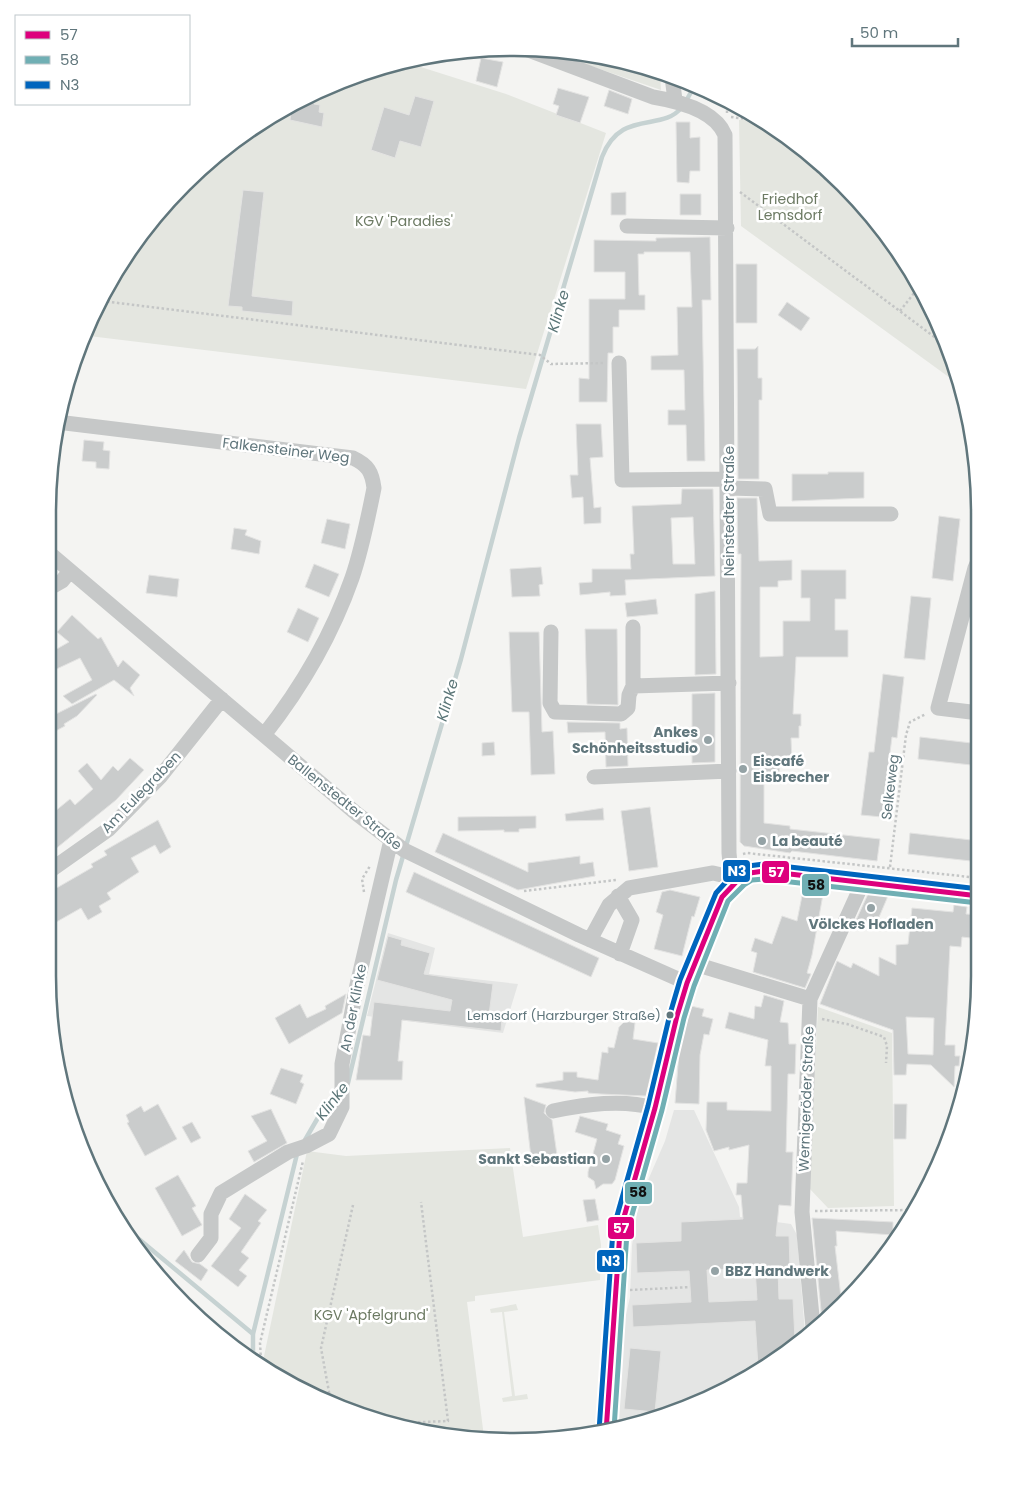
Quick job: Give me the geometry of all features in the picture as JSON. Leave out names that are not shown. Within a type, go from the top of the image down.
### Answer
[{"type":"street","points":[[548,58],[653,97],[679,102],[675,86]]},
{"type":"street","name":"Neinstedter Straße","points":[[679,102],[716,122],[723,130],[726,140],[729,483],[729,859],[738,879]]},
{"type":"street","points":[[627,226],[726,228]]},
{"type":"street","points":[[620,363],[622,480],[729,483],[765,489],[770,514],[890,514]]},
{"type":"street","name":"Falkensteiner Weg","points":[[65,423],[353,458],[364,463],[372,474],[374,488],[352,577],[317,655],[292,700],[264,735]]},
{"type":"street","name":"Ballenstedter Straße","points":[[56,559],[357,814],[400,846],[508,901],[620,954],[687,983]]},
{"type":"street","points":[[56,584],[62,581],[70,571]]},
{"type":"street","points":[[971,583],[938,708],[971,712]]},
{"type":"street","points":[[551,632],[550,703],[555,712],[621,714],[628,708],[629,695],[633,686],[633,627]]},
{"type":"street","points":[[633,686],[729,683]]},
{"type":"street","name":"Am Eulegraben","points":[[56,866],[109,829],[160,777],[222,699]]},
{"type":"street","points":[[594,777],[729,771]]},
{"type":"street","name":"An der Klinke","points":[[198,1255],[211,1238],[211,1214],[221,1193],[288,1152],[306,1146],[329,1134],[342,1107],[341,1075],[357,985],[400,846]]},
{"type":"street","points":[[607,1423],[619,1237],[687,983],[722,897],[738,879],[750,873],[768,871],[971,895]]},
{"type":"street","points":[[590,940],[603,914],[618,896],[636,886],[713,873],[738,879]]},
{"type":"street","name":"Wernigeröder Straße","points":[[813,1321],[802,1212],[810,999],[863,882]]},
{"type":"street","points":[[618,896],[632,920],[620,954]]},
{"type":"street","points":[[695,964],[810,999]]},
{"type":"street","points":[[553,1111],[589,1104],[642,1104],[655,1108]]},
{"type":"path","points":[[727,117],[744,119]]},
{"type":"path","points":[[726,182],[935,338]]},
{"type":"path","points":[[900,311],[914,293]]},
{"type":"path","points":[[108,303],[540,355],[551,364],[620,363]]},
{"type":"path","name":"Selkeweg","points":[[888,886],[906,735],[910,722],[938,708]]},
{"type":"path","points":[[729,859],[747,853],[971,877]]},
{"type":"path","points":[[508,901],[514,893],[625,878]]},
{"type":"path","points":[[809,1016],[847,1024],[884,1037],[887,1046],[886,1063]]},
{"type":"path","points":[[261,1357],[260,1343],[306,1146]]},
{"type":"path","points":[[417,1422],[448,1421],[422,1202]]},
{"type":"path","points":[[329,1394],[321,1348],[353,1205]]},
{"type":"path","points":[[802,1212],[905,1210]]},
{"type":"path","points":[[642,1290],[690,1287]]},
{"type":"shaded area","points":[[388,933],[435,948],[429,974],[518,984],[503,1033],[367,1016]]},
{"type":"shaded area","name":"BBZ Handwerk","points":[[674,1110],[694,1110],[739,1207],[740,1217],[791,1224],[797,1235],[805,1328],[768,1356],[716,1386],[660,1408],[617,1421],[624,1323],[630,1297],[632,1245],[639,1201],[665,1141]]},
{"type":"green space","points":[[574,60],[632,72],[660,81],[661,90]]},
{"type":"green space","name":"KGV 'Paradies'","points":[[419,66],[506,94],[606,133],[526,389],[92,336],[103,311],[133,259],[170,212],[212,170],[259,133],[311,103],[367,81]]},
{"type":"green space","name":"Friedhof Lemsdorf","points":[[739,120],[745,120],[768,133],[815,170],[837,190],[876,235],[894,259],[924,311],[949,377],[741,226]]},
{"type":"green space","points":[[818,1007],[892,1033],[894,1206],[828,1208],[809,1188]]},
{"type":"green space","name":"KGV 'Apfelgrund'","points":[[510,1148],[523,1237],[598,1225],[601,1245],[600,1280],[475,1296],[475,1301],[467,1302],[483,1432],[424,1424],[367,1408],[311,1386],[264,1359],[307,1151],[346,1156]]},
{"type":"green space","points":[[516,1304],[518,1310],[504,1312],[515,1396],[527,1394],[528,1399],[503,1402],[502,1398],[512,1396],[502,1312],[491,1313],[490,1309]]},
{"type":"building","points":[[481,58],[503,62],[497,87],[476,81]]},
{"type":"building","points":[[558,88],[589,97],[580,123],[556,115],[559,106],[553,104]]},
{"type":"building","points":[[609,90],[632,99],[628,114],[604,106]]},
{"type":"building","points":[[415,96],[434,101],[421,147],[400,141],[395,158],[371,150],[384,107],[409,115]]},
{"type":"building","points":[[314,102],[314,104],[320,105],[319,112],[324,113],[322,127],[290,120],[291,115]]},
{"type":"building","points":[[676,122],[690,122],[690,138],[700,137],[700,171],[690,171],[689,183],[677,182]]},
{"type":"building","points":[[243,190],[264,192],[252,296],[293,301],[292,316],[242,311],[242,307],[228,306]]},
{"type":"building","points":[[626,192],[626,215],[611,215],[611,193]]},
{"type":"building","points":[[680,194],[701,194],[701,215],[680,215]]},
{"type":"building","points":[[710,237],[711,300],[702,300],[705,461],[687,461],[686,425],[668,425],[668,410],[685,410],[684,370],[651,370],[651,356],[678,355],[677,307],[692,307],[690,252],[644,252],[644,254],[638,254],[639,295],[645,295],[645,310],[619,310],[619,327],[613,327],[613,353],[608,353],[607,402],[579,402],[579,378],[589,379],[589,299],[625,299],[625,272],[594,272],[594,240],[656,241],[656,238]]},
{"type":"building","points":[[736,264],[757,264],[757,323],[736,323]]},
{"type":"building","points":[[787,302],[810,318],[801,331],[778,315]]},
{"type":"building","points":[[758,346],[758,378],[762,378],[762,400],[759,400],[759,479],[738,479],[737,349],[755,349]]},
{"type":"building","points":[[576,424],[601,424],[603,457],[590,458],[594,508],[601,507],[601,523],[584,524],[583,497],[572,498],[570,475],[578,475]]},
{"type":"building","points":[[84,440],[104,442],[103,450],[110,451],[109,469],[96,468],[96,462],[82,461]]},
{"type":"building","points":[[828,472],[864,472],[864,498],[792,501],[792,474],[828,474]]},
{"type":"building","points":[[682,489],[713,489],[715,576],[625,580],[626,595],[610,596],[610,592],[580,595],[579,583],[592,582],[592,569],[631,569],[630,554],[634,554],[632,506],[681,504]],"holes":[[[693,517],[695,564],[673,564],[671,518]]]},
{"type":"building","points":[[737,498],[757,498],[759,561],[792,560],[792,580],[778,581],[778,587],[760,587],[760,657],[783,656],[783,621],[810,621],[810,598],[801,598],[801,570],[846,570],[846,599],[835,599],[835,630],[848,630],[848,657],[796,657],[793,714],[801,714],[799,738],[791,738],[792,763],[780,763],[779,775],[764,775],[764,823],[790,826],[790,829],[880,839],[877,861],[792,851],[790,853],[744,846],[740,842],[741,554],[738,554]]},
{"type":"building","points":[[939,516],[960,519],[953,581],[932,578]]},
{"type":"building","points":[[327,519],[350,524],[345,549],[321,543]]},
{"type":"building","points":[[234,528],[247,530],[245,535],[261,541],[259,554],[231,549]]},
{"type":"building","points":[[314,564],[339,574],[329,597],[305,587]]},
{"type":"building","points":[[541,567],[543,584],[539,585],[540,596],[512,597],[510,569]]},
{"type":"building","points":[[149,575],[179,579],[177,597],[146,593]]},
{"type":"building","points":[[715,591],[716,674],[695,675],[695,594]]},
{"type":"building","points":[[911,596],[931,598],[925,660],[904,658]]},
{"type":"building","points":[[656,599],[658,614],[627,617],[625,603]]},
{"type":"building","points":[[298,608],[319,618],[308,642],[287,632]]},
{"type":"building","points":[[72,615],[98,639],[101,637],[118,667],[123,660],[140,675],[130,688],[134,696],[114,680],[72,704],[63,696],[92,680],[80,658],[56,669],[56,649],[69,642],[57,632]]},
{"type":"building","points":[[585,629],[617,629],[618,705],[587,704]]},
{"type":"building","points":[[509,632],[539,632],[542,732],[553,731],[555,774],[531,775],[529,712],[512,712]]},
{"type":"building","points":[[883,674],[904,677],[897,738],[892,737],[882,817],[861,815],[869,752],[874,752]]},
{"type":"building","points":[[715,693],[715,762],[692,763],[692,694]]},
{"type":"building","points":[[97,695],[77,716],[56,731],[56,714]]},
{"type":"building","points":[[567,722],[620,723],[620,729],[627,728],[628,766],[606,767],[605,732],[568,733]]},
{"type":"building","points":[[920,737],[971,743],[971,765],[918,759]]},
{"type":"building","points":[[494,742],[495,755],[482,756],[482,743]]},
{"type":"building","points":[[130,758],[144,770],[116,800],[56,849],[56,810],[70,799],[75,805],[93,789],[78,771],[87,763],[101,780],[113,766],[118,771]]},
{"type":"building","points":[[650,807],[658,867],[629,871],[621,811]]},
{"type":"building","points":[[603,808],[604,820],[566,821],[565,814]]},
{"type":"building","points":[[536,816],[536,828],[519,829],[519,832],[504,832],[504,830],[458,831],[458,817]]},
{"type":"building","points":[[158,820],[171,847],[160,854],[155,845],[131,858],[139,872],[107,893],[111,899],[99,906],[102,912],[88,920],[81,908],[56,922],[56,888],[93,867],[91,864],[107,855],[104,851]]},
{"type":"building","points":[[443,833],[528,872],[528,863],[580,856],[580,864],[593,862],[595,876],[518,890],[435,852]]},
{"type":"building","points":[[910,833],[971,840],[971,861],[908,854]]},
{"type":"building","points":[[414,872],[599,958],[591,977],[406,892]]},
{"type":"building","points":[[804,886],[824,889],[807,973],[811,974],[805,988],[753,972],[757,953],[751,951],[755,938],[772,944],[782,916],[797,921]]},
{"type":"building","points":[[670,890],[700,897],[694,917],[692,916],[682,956],[654,949],[663,915],[656,912],[662,892]]},
{"type":"building","name":"Völckes Hofladen","points":[[868,894],[888,896],[874,929],[862,923],[852,929]]},
{"type":"building","points":[[954,905],[967,907],[966,914],[971,914],[971,938],[962,937],[961,947],[950,946],[945,1045],[955,1045],[955,1056],[960,1056],[959,1066],[955,1066],[954,1087],[931,1065],[907,1064],[906,1075],[894,1075],[893,1030],[820,1004],[837,961],[851,968],[853,963],[879,976],[879,957],[896,965],[896,945],[908,944],[912,908],[953,912]],"holes":[[[906,1017],[934,1018],[933,1055],[908,1054]]]},
{"type":"building","points":[[388,936],[402,940],[401,945],[430,953],[424,974],[493,984],[489,1015],[502,1017],[501,1031],[402,1020],[398,1061],[403,1061],[402,1080],[356,1080],[363,1035],[370,1036],[374,1002],[450,1011],[452,1000],[377,980]]},
{"type":"building","points":[[346,994],[342,1013],[289,1044],[275,1018],[300,1004],[307,1018],[326,1009],[325,1006]]},
{"type":"building","points":[[764,995],[784,1001],[780,1022],[788,1023],[789,1044],[796,1044],[795,1074],[788,1074],[786,1152],[793,1152],[791,1206],[779,1205],[776,1236],[789,1236],[790,1267],[778,1268],[779,1299],[793,1299],[795,1336],[758,1362],[755,1321],[633,1327],[632,1305],[691,1302],[689,1271],[637,1273],[636,1243],[681,1241],[681,1222],[743,1219],[741,1195],[736,1195],[737,1183],[747,1183],[749,1145],[729,1150],[729,1147],[714,1151],[706,1130],[707,1102],[727,1102],[727,1110],[771,1111],[771,1066],[765,1066],[768,1040],[725,1028],[729,1012],[754,1019],[755,1006],[761,1007]],"holes":[[[755,1268],[757,1300],[709,1302],[707,1270]]]},
{"type":"building","points":[[691,1006],[704,1009],[702,1016],[713,1019],[709,1035],[704,1034],[700,1055],[699,1104],[675,1103],[679,1052]]},
{"type":"building","points":[[625,1021],[635,1023],[633,1039],[658,1043],[646,1096],[588,1093],[588,1091],[575,1092],[536,1087],[536,1084],[563,1080],[563,1072],[577,1072],[577,1077],[598,1080],[602,1052],[608,1053],[608,1047],[614,1048],[619,1027]]},
{"type":"building","points":[[281,1068],[303,1075],[300,1082],[304,1084],[296,1104],[270,1094]]},
{"type":"building","points":[[524,1097],[546,1105],[544,1113],[552,1120],[558,1162],[532,1166]]},
{"type":"building","points":[[158,1104],[177,1139],[145,1156],[127,1123],[129,1122],[126,1115],[141,1106],[144,1112]]},
{"type":"building","points":[[894,1104],[907,1104],[906,1139],[894,1139]]},
{"type":"building","points":[[271,1109],[287,1143],[254,1162],[248,1151],[267,1141],[251,1116]]},
{"type":"building","name":"Sankt Sebastian","points":[[580,1116],[608,1124],[606,1130],[621,1135],[618,1144],[624,1146],[615,1180],[612,1184],[603,1184],[596,1189],[594,1181],[588,1177],[597,1139],[575,1132]]},
{"type":"building","points":[[192,1122],[201,1138],[191,1143],[182,1127]]},
{"type":"building","points":[[178,1175],[196,1206],[192,1208],[202,1225],[182,1236],[155,1188]]},
{"type":"building","points":[[245,1194],[267,1210],[258,1221],[261,1223],[241,1252],[249,1258],[239,1270],[247,1276],[238,1287],[211,1266],[241,1228],[229,1219]]},
{"type":"building","points":[[595,1199],[599,1220],[587,1222],[583,1200]]},
{"type":"building","points":[[812,1218],[893,1222],[893,1231],[890,1235],[836,1231],[837,1246],[835,1246],[841,1295],[821,1313]]},
{"type":"building","points":[[184,1250],[192,1262],[200,1264],[208,1270],[201,1281],[175,1261]]},
{"type":"building","points":[[630,1348],[661,1351],[655,1410],[649,1411],[624,1409]]},
{"type":"waterway","name":"Klinke","points":[[686,101],[691,92]]},
{"type":"waterway","name":"Klinke","points":[[348,1083],[396,880],[461,659],[519,438],[602,157],[610,142],[620,132],[642,123],[674,115],[682,107]]},
{"type":"waterway","name":"Klinke","points":[[305,1140],[323,1109],[337,1097]]},
{"type":"waterway","name":"Klinke","points":[[253,1352],[253,1334],[297,1154]]},
{"type":"waterway","points":[[141,1241],[253,1334]]},
{"type":"transit line","name":"N3","points":[[599,1425],[613,1230],[648,1106],[680,980],[716,893],[735,872],[748,866],[764,864],[971,888]]},
{"type":"transit line","name":"57","points":[[607,1423],[620,1231],[655,1108],[677,1016],[687,983],[722,897],[739,879],[750,873],[764,871],[971,895]]},
{"type":"transit line","name":"58","points":[[615,1421],[627,1232],[662,1110],[684,1018],[694,986],[728,901],[744,885],[752,880],[764,879],[971,902]]},
{"type":"place","name":"Ankes Schönheitsstudio","points":[[708,740]]},
{"type":"place","name":"Eiscafé Eisbrecher","points":[[743,769]]},
{"type":"place","name":"La beauté","points":[[762,841]]},
{"type":"place","name":"Völckes Hofladen","points":[[871,908]]},
{"type":"place","name":"Lemsdorf (Harzburger Straße)","points":[[670,1015]]},
{"type":"place","name":"Sankt Sebastian","points":[[606,1159]]},
{"type":"place","name":"BBZ Handwerk","points":[[715,1271]]}]
